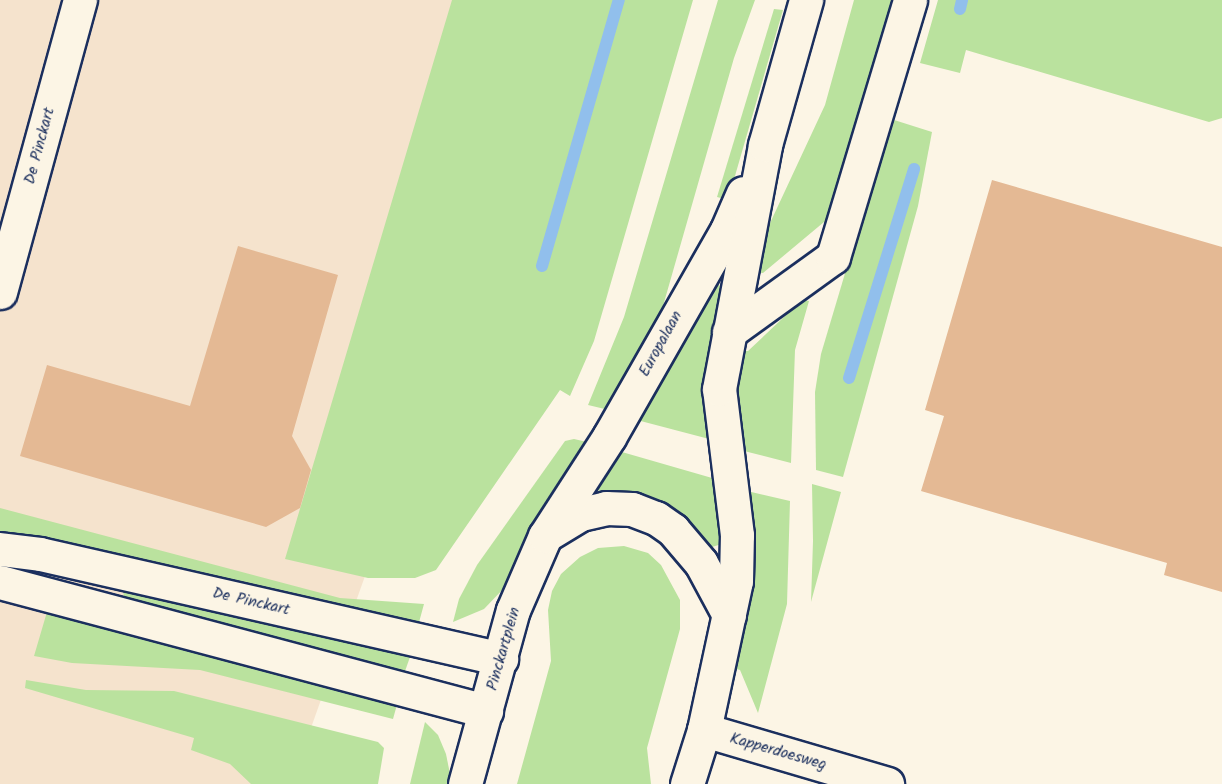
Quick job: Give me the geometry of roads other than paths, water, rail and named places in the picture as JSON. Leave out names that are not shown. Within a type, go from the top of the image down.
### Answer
[{"type":"street","name":"De Pinckart","points":[[0,291],[81,0]]},
{"type":"street","name":"Europalaan","points":[[729,615],[736,580],[737,535],[719,389],[765,145],[806,0]]},
{"type":"street","points":[[729,332],[833,257],[910,0]]},
{"type":"street","name":"Europalaan","points":[[545,536],[609,437],[727,230],[765,145]]},
{"type":"street","points":[[545,536],[581,514],[606,508],[632,509],[656,518],[673,530],[701,563],[729,615],[704,730],[687,784]]},
{"type":"street","name":"Pinckartplein","points":[[470,777],[513,610],[545,536]]},
{"type":"street","name":"De Pinckart","points":[[0,549],[40,554],[501,659]]},
{"type":"street","points":[[0,582],[486,711]]},
{"type":"street","name":"Kapperdoesweg","points":[[704,730],[887,784]]},
{"type":"waterway","points":[[542,266],[619,0]]},
{"type":"waterway","points":[[960,9],[962,0]]},
{"type":"waterway","points":[[849,378],[914,169]]}]
